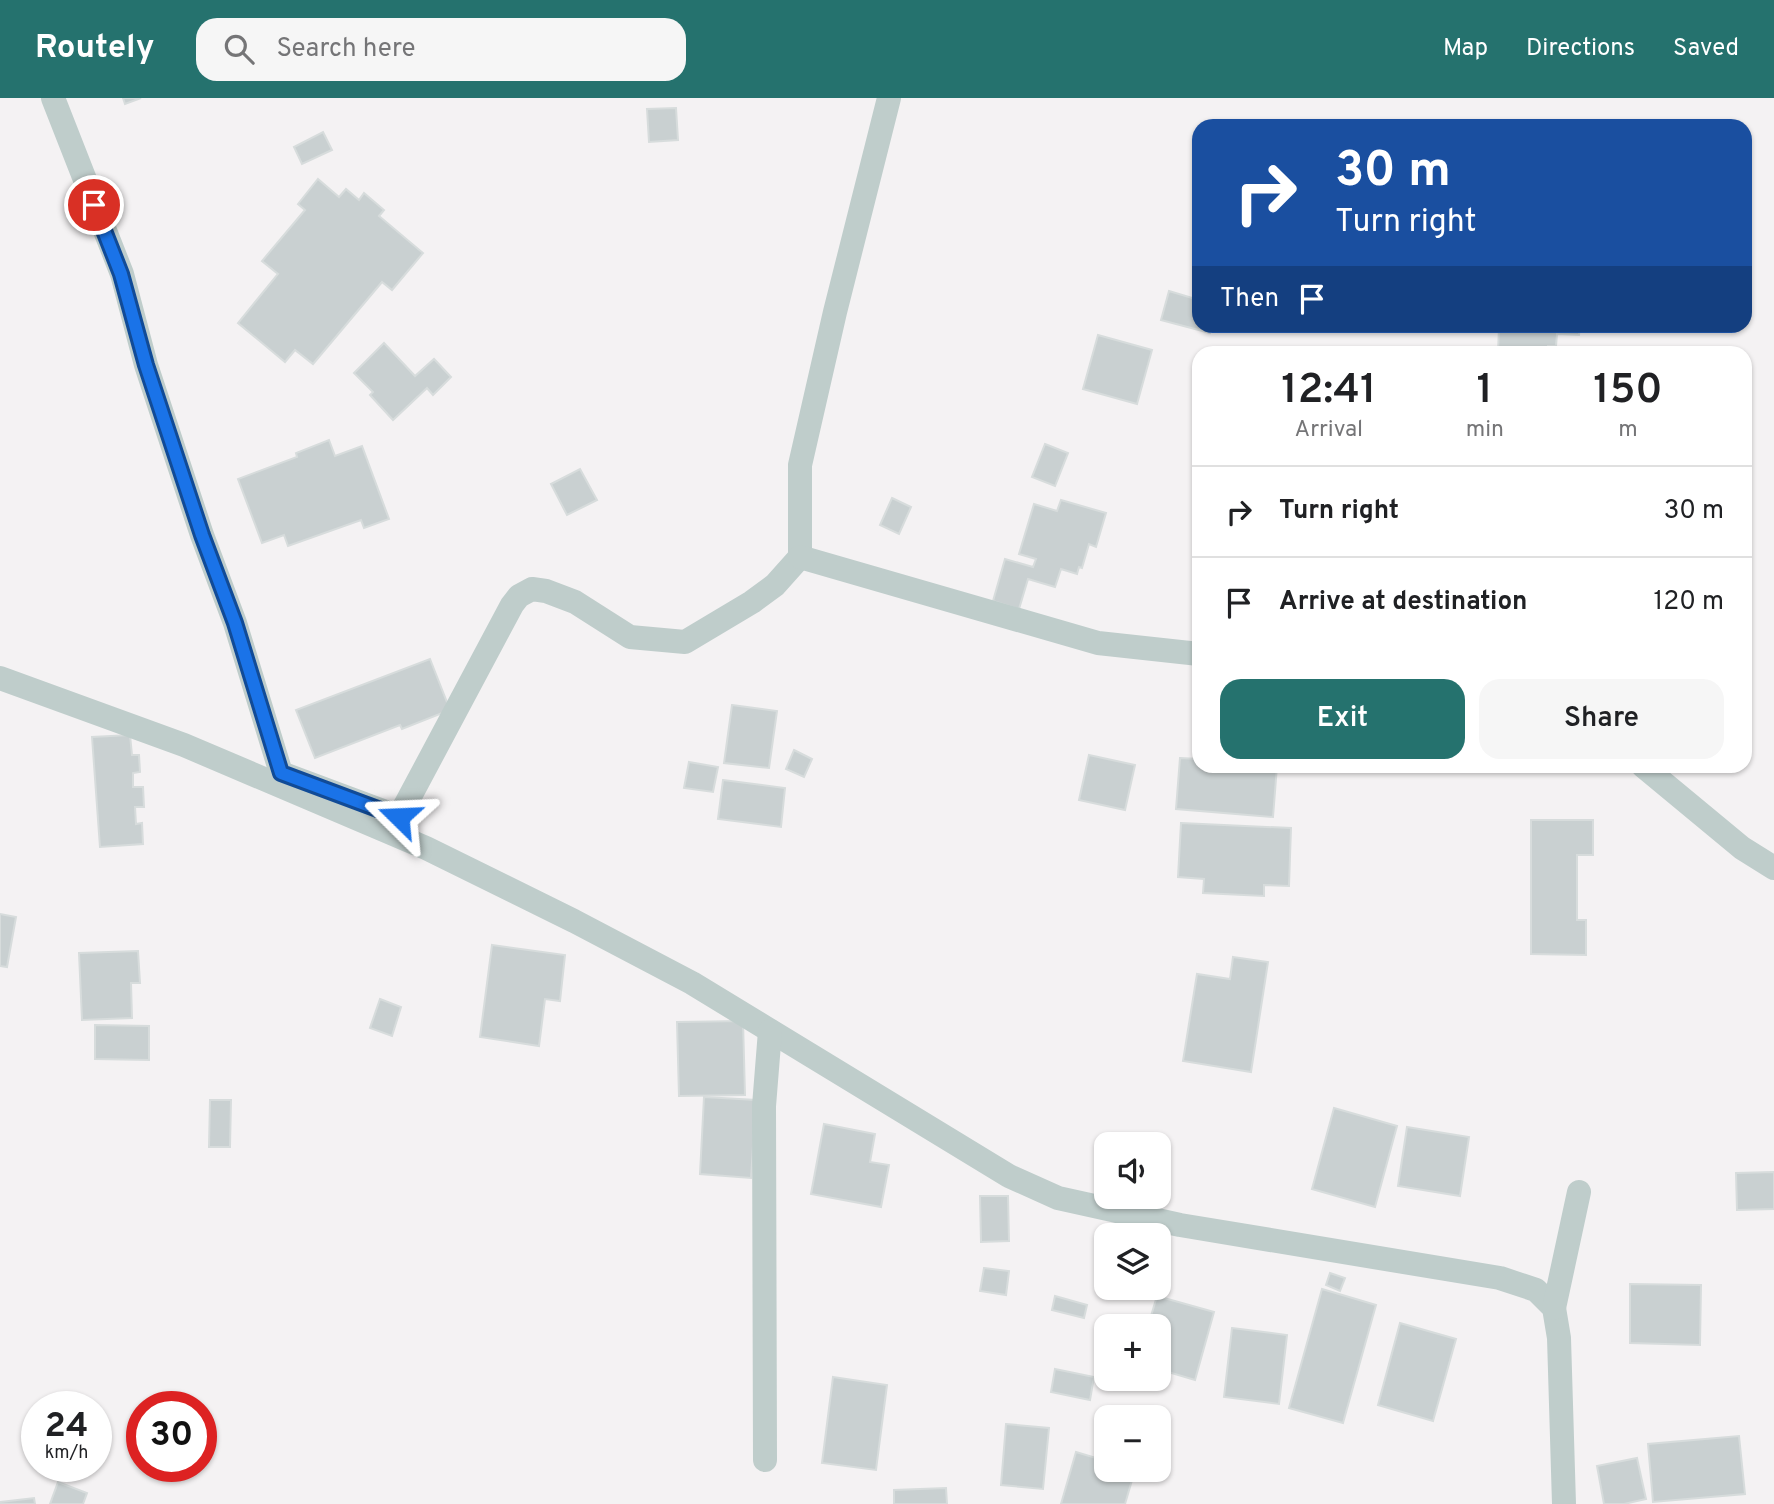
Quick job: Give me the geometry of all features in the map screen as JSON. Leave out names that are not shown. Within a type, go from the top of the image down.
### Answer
[{"type":"street","points":[[53,98],[121,274],[146,365],[202,535],[235,623],[281,773],[399,817],[519,596],[532,589],[546,591],[575,602],[631,637],[685,642],[752,602],[775,585],[800,557],[800,465],[889,98]]},
{"type":"street","points":[[800,557],[1098,643],[1192,653]]},
{"type":"street","points":[[0,678],[184,745],[426,848],[692,983],[1009,1176],[1058,1198],[1180,1226],[1500,1278],[1535,1290],[1554,1308]]},
{"type":"street","points":[[1651,773],[1742,848],[1774,868]]},
{"type":"street","points":[[765,1461],[764,1106],[771,1031]]},
{"type":"street","points":[[1564,1504],[1559,1338],[1554,1308],[1579,1192]]},
{"type":"building","points":[[123,98],[141,98],[125,104]]},
{"type":"building","points":[[676,108],[678,140],[649,142],[647,109]]},
{"type":"building","points":[[323,132],[332,150],[302,164],[294,147]]},
{"type":"building","points":[[318,179],[339,197],[346,189],[359,200],[364,193],[384,210],[379,216],[423,253],[392,290],[382,282],[313,364],[295,350],[285,362],[238,323],[278,274],[262,261],[305,210],[298,204]]},
{"type":"building","points":[[1169,291],[1192,298],[1192,328],[1161,320]]},
{"type":"building","points":[[1499,333],[1579,333],[1557,334],[1556,346],[1498,346]]},
{"type":"building","points":[[1098,335],[1152,350],[1137,404],[1083,389]]},
{"type":"building","points":[[384,343],[415,376],[434,359],[451,377],[433,395],[427,388],[393,420],[370,395],[373,392],[354,373]]},
{"type":"building","points":[[329,440],[335,456],[362,446],[389,519],[364,528],[361,520],[288,546],[284,535],[262,543],[238,479],[297,457],[296,453]]},
{"type":"building","points":[[1045,444],[1068,453],[1055,486],[1032,477]]},
{"type":"building","points":[[580,469],[597,500],[567,515],[551,484]]},
{"type":"building","points":[[892,498],[911,507],[899,534],[880,525]]},
{"type":"building","points":[[1061,500],[1106,513],[1096,547],[1089,544],[1082,568],[1079,567],[1077,574],[1061,569],[1055,587],[1028,579],[1019,609],[993,601],[1005,559],[1033,567],[1036,559],[1019,554],[1034,504],[1057,511]]},
{"type":"building","points":[[430,659],[450,710],[402,729],[400,725],[315,758],[296,710]]},
{"type":"building","points":[[732,705],[777,711],[769,768],[724,763]]},
{"type":"building","points":[[130,735],[132,755],[139,755],[140,772],[133,773],[133,787],[143,787],[144,807],[135,807],[136,824],[142,823],[143,844],[100,847],[92,737]]},
{"type":"building","points":[[794,750],[812,759],[804,777],[786,769]]},
{"type":"building","points":[[1089,755],[1135,765],[1125,810],[1079,800]]},
{"type":"building","points":[[1180,758],[1192,759],[1192,773],[1276,773],[1273,817],[1176,809]]},
{"type":"building","points":[[689,762],[718,767],[713,792],[684,788]]},
{"type":"building","points":[[723,780],[785,788],[781,827],[718,819]]},
{"type":"building","points":[[1531,820],[1593,820],[1593,855],[1577,855],[1577,920],[1586,920],[1586,955],[1531,954]]},
{"type":"building","points":[[1181,823],[1291,828],[1289,886],[1264,885],[1264,896],[1203,893],[1204,879],[1178,877]]},
{"type":"building","points":[[0,914],[16,917],[7,967],[0,966]]},
{"type":"building","points":[[492,945],[565,955],[560,1001],[545,999],[539,1046],[480,1037]]},
{"type":"building","points":[[138,951],[140,983],[131,983],[132,1018],[82,1020],[79,953]]},
{"type":"building","points":[[1233,957],[1268,962],[1251,1072],[1183,1061],[1197,974],[1230,979]]},
{"type":"building","points":[[380,999],[401,1007],[392,1036],[370,1028]]},
{"type":"building","points":[[743,1021],[745,1095],[679,1096],[677,1022]]},
{"type":"building","points":[[95,1025],[149,1026],[149,1060],[95,1059]]},
{"type":"building","points":[[704,1097],[756,1100],[751,1178],[700,1174]]},
{"type":"building","points":[[210,1100],[231,1100],[230,1147],[209,1147]]},
{"type":"building","points":[[1334,1108],[1397,1126],[1375,1207],[1312,1189]]},
{"type":"building","points":[[824,1124],[875,1134],[870,1162],[889,1165],[881,1207],[811,1194]]},
{"type":"building","points":[[1407,1127],[1469,1137],[1460,1196],[1398,1186]]},
{"type":"building","points":[[1774,1172],[1774,1209],[1737,1210],[1736,1173]]},
{"type":"building","points":[[980,1196],[1008,1196],[1009,1241],[981,1242]]},
{"type":"building","points":[[984,1268],[1009,1271],[1006,1295],[980,1291]]},
{"type":"building","points":[[1330,1273],[1345,1278],[1340,1291],[1326,1285]]},
{"type":"building","points":[[1630,1284],[1701,1285],[1700,1345],[1630,1343]]},
{"type":"building","points":[[1322,1289],[1376,1305],[1343,1423],[1289,1408]]},
{"type":"building","points":[[1055,1296],[1087,1305],[1084,1318],[1052,1310]]},
{"type":"building","points":[[1156,1300],[1171,1300],[1214,1312],[1195,1380],[1171,1373],[1171,1314],[1152,1314]]},
{"type":"building","points":[[1400,1323],[1456,1339],[1433,1421],[1378,1405]]},
{"type":"building","points":[[1232,1328],[1287,1335],[1279,1404],[1224,1397]]},
{"type":"building","points":[[1055,1369],[1094,1377],[1090,1400],[1051,1392]]},
{"type":"building","points":[[833,1377],[887,1385],[876,1470],[822,1463]]},
{"type":"building","points":[[1006,1424],[1049,1428],[1043,1489],[1001,1485]]},
{"type":"building","points":[[1739,1436],[1745,1494],[1653,1502],[1648,1444]]},
{"type":"building","points":[[1076,1452],[1094,1457],[1094,1482],[1131,1482],[1125,1504],[1061,1504]]},
{"type":"building","points":[[1637,1458],[1646,1499],[1624,1504],[1604,1504],[1597,1466]]},
{"type":"building","points":[[58,1482],[87,1493],[83,1504],[50,1504]]},
{"type":"building","points":[[946,1488],[947,1504],[894,1504],[894,1490]]},
{"type":"building","points":[[34,1498],[35,1504],[0,1504],[0,1502]]},
{"type":"route","points":[[94,205],[121,274],[146,365],[202,535],[235,623],[281,773],[399,817]]}]
